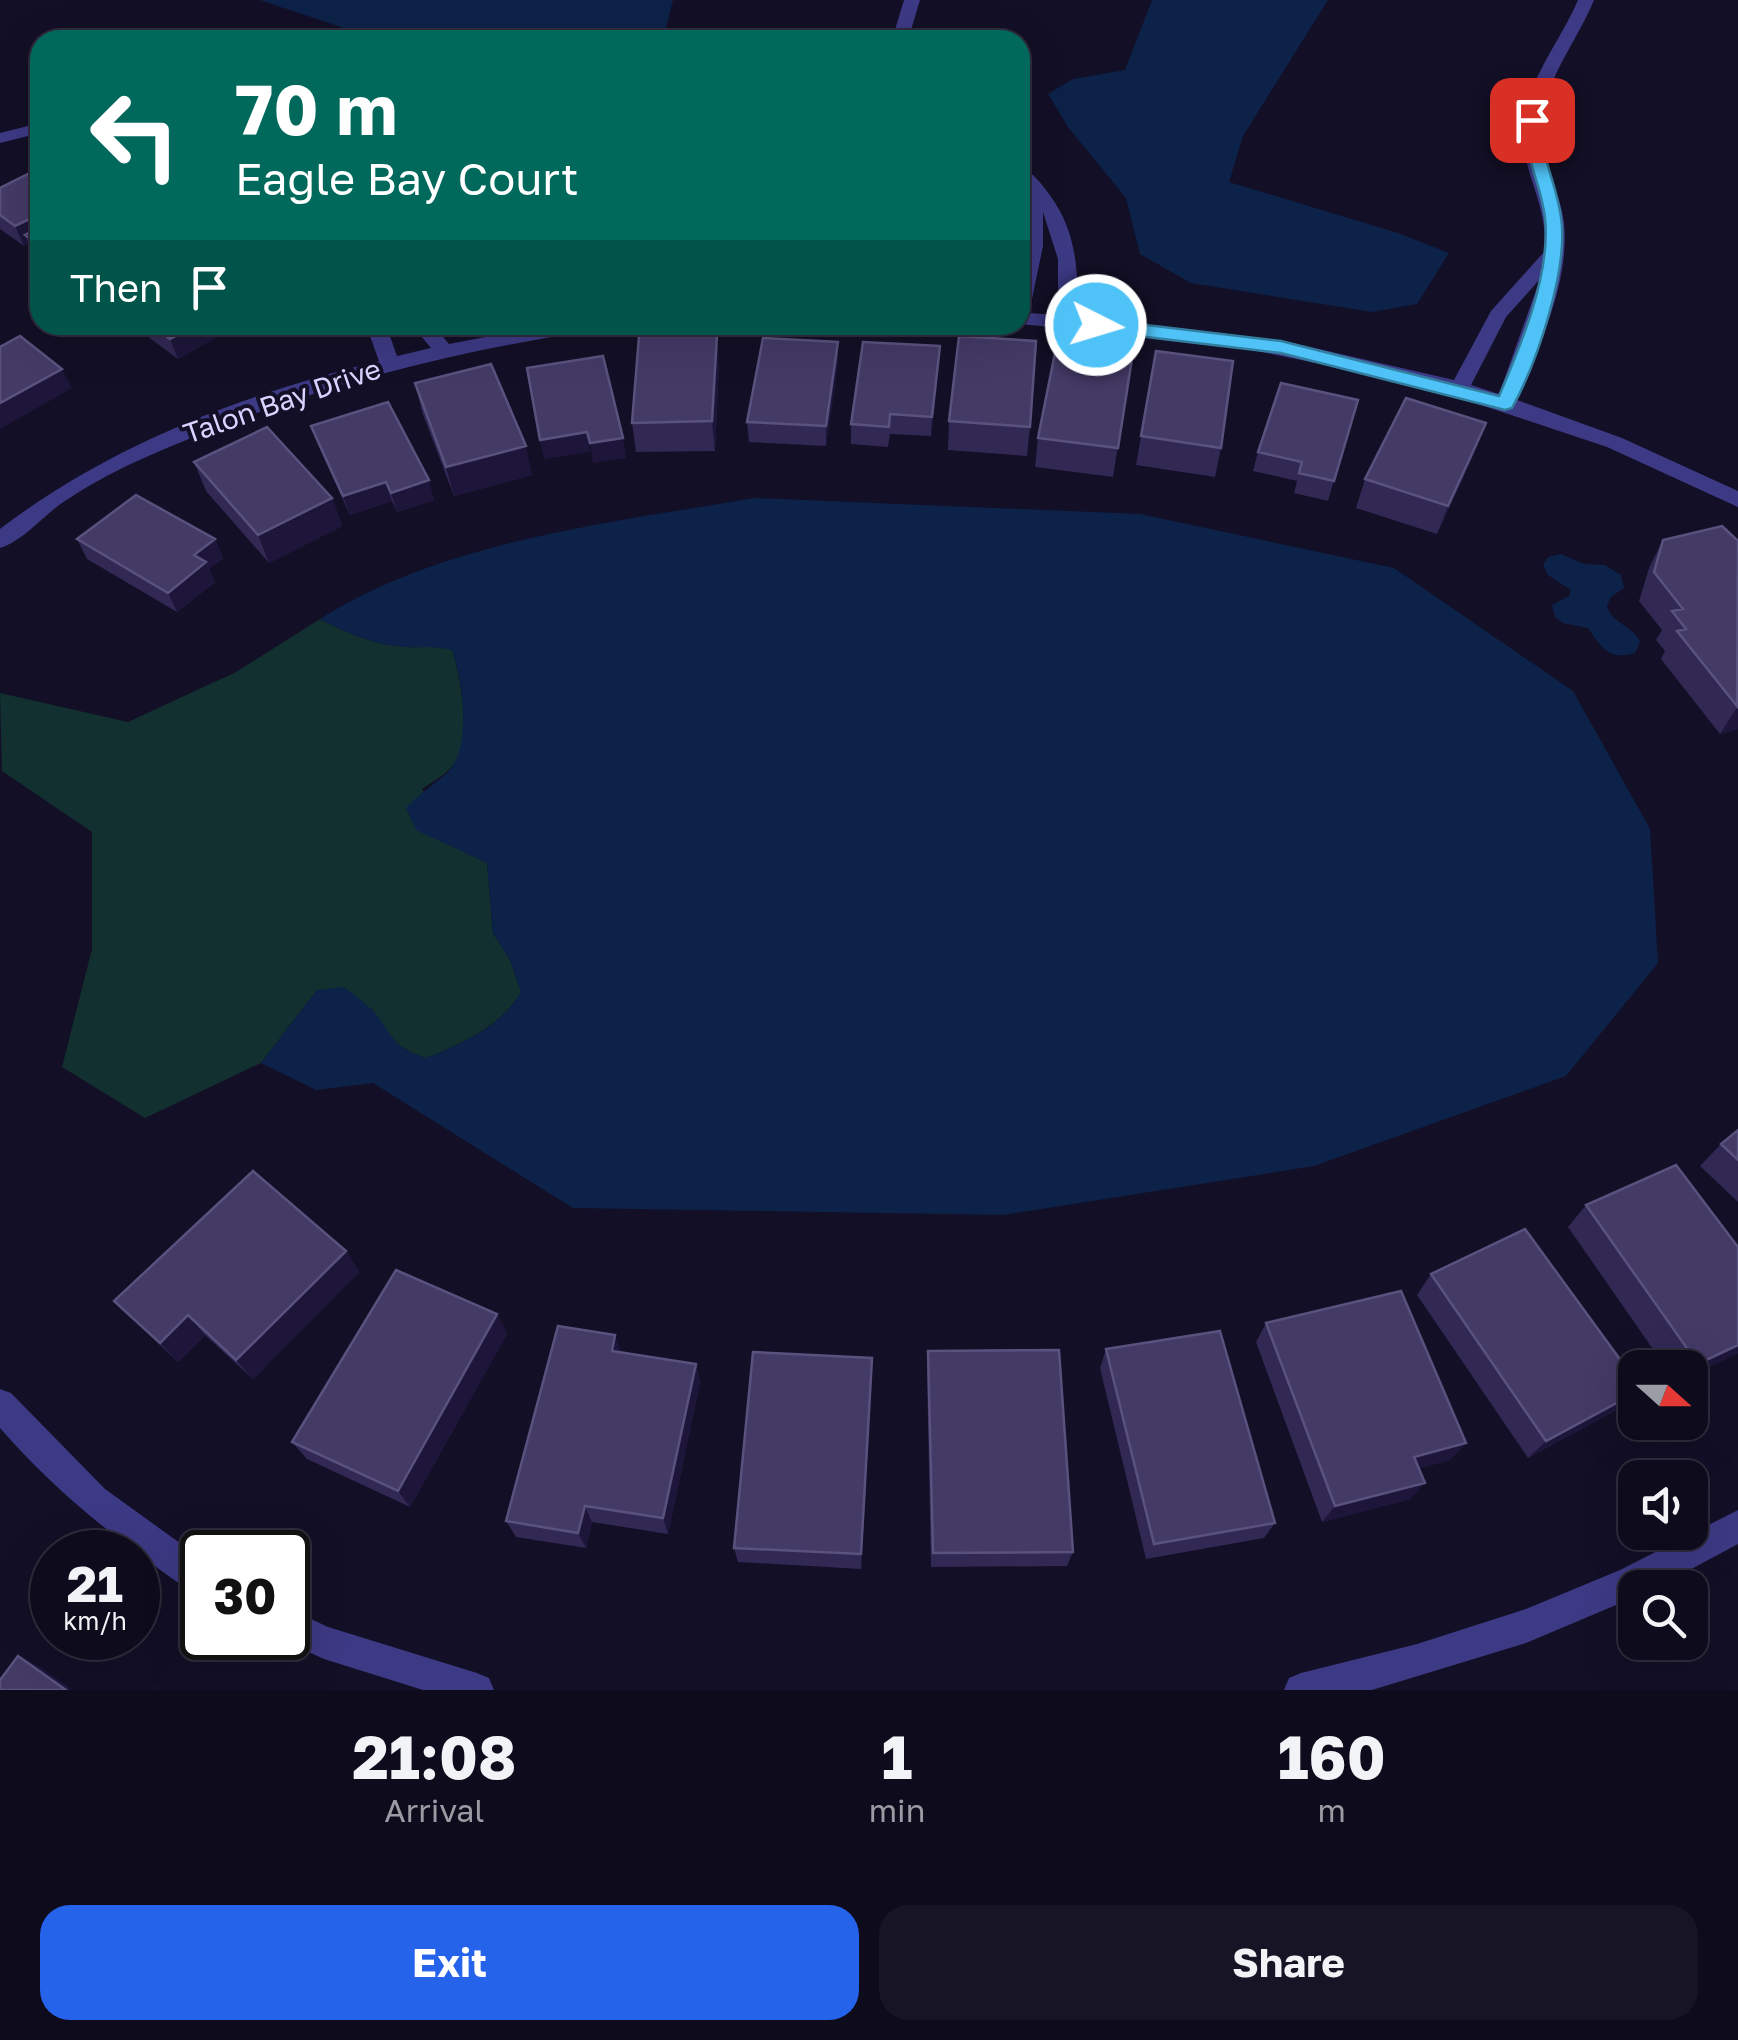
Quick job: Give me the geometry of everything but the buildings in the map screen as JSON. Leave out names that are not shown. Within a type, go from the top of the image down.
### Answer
[{"type":"street","points":[[903,30],[912,0]]},
{"type":"street","points":[[1505,404],[1536,332],[1555,226],[1533,151],[1532,120],[1586,0]]},
{"type":"street","points":[[0,138],[30,130]]},
{"type":"street","points":[[1030,183],[1051,205],[1065,235],[1068,322]]},
{"type":"street","points":[[1030,194],[1036,219],[1030,268]]},
{"type":"street","points":[[1458,390],[1498,315],[1552,253]]},
{"type":"street","points":[[1030,316],[1217,336],[1281,347],[1458,390],[1641,454],[1738,500]]},
{"type":"street","points":[[380,335],[390,365]]},
{"type":"street","points":[[431,335],[445,352]]},
{"type":"street","name":"Talon Bay Drive","points":[[0,540],[36,508],[121,460],[197,428],[390,365],[536,335]]},
{"type":"street","points":[[0,1404],[71,1483],[180,1564]]},
{"type":"street","points":[[1301,1690],[1448,1655],[1536,1624],[1665,1568],[1738,1526]]},
{"type":"street","points":[[310,1635],[477,1690]]},
{"type":"green space","points":[[320,619],[386,644],[452,649],[463,704],[462,748],[451,768],[422,789],[468,854],[487,863],[493,933],[510,960],[521,992],[492,1024],[427,1058],[394,1040],[372,1009],[317,990],[261,1063],[145,1118],[62,1067],[92,949],[92,832],[2,771],[0,693],[128,722],[236,672]]},
{"type":"water","points":[[260,0],[673,0],[666,30],[346,30]]},
{"type":"water","points":[[1152,0],[1328,0],[1243,136],[1229,182],[1398,233],[1449,253],[1417,304],[1372,312],[1191,283],[1140,254],[1126,198],[1068,127],[1048,94],[1073,79],[1125,70]]},
{"type":"water","points":[[754,498],[1140,514],[1394,568],[1573,691],[1650,829],[1658,963],[1566,1076],[1314,1166],[1004,1215],[573,1208],[373,1083],[316,1090],[261,1063],[317,990],[344,987],[369,1007],[405,1049],[427,1058],[492,1024],[521,992],[510,960],[493,933],[487,863],[416,830],[406,808],[456,761],[463,713],[452,650],[376,642],[320,619],[369,592],[475,553],[587,526]]},
{"type":"water","points":[[1561,554],[1584,564],[1605,565],[1621,575],[1624,588],[1611,597],[1607,606],[1613,617],[1637,636],[1640,642],[1635,653],[1612,654],[1588,628],[1563,623],[1555,617],[1552,605],[1569,596],[1571,590],[1548,575],[1543,565],[1548,557]]},
{"type":"route","points":[[1096,325],[1217,336],[1281,347],[1505,404],[1536,332],[1554,239],[1553,214],[1533,151],[1532,120]]}]
